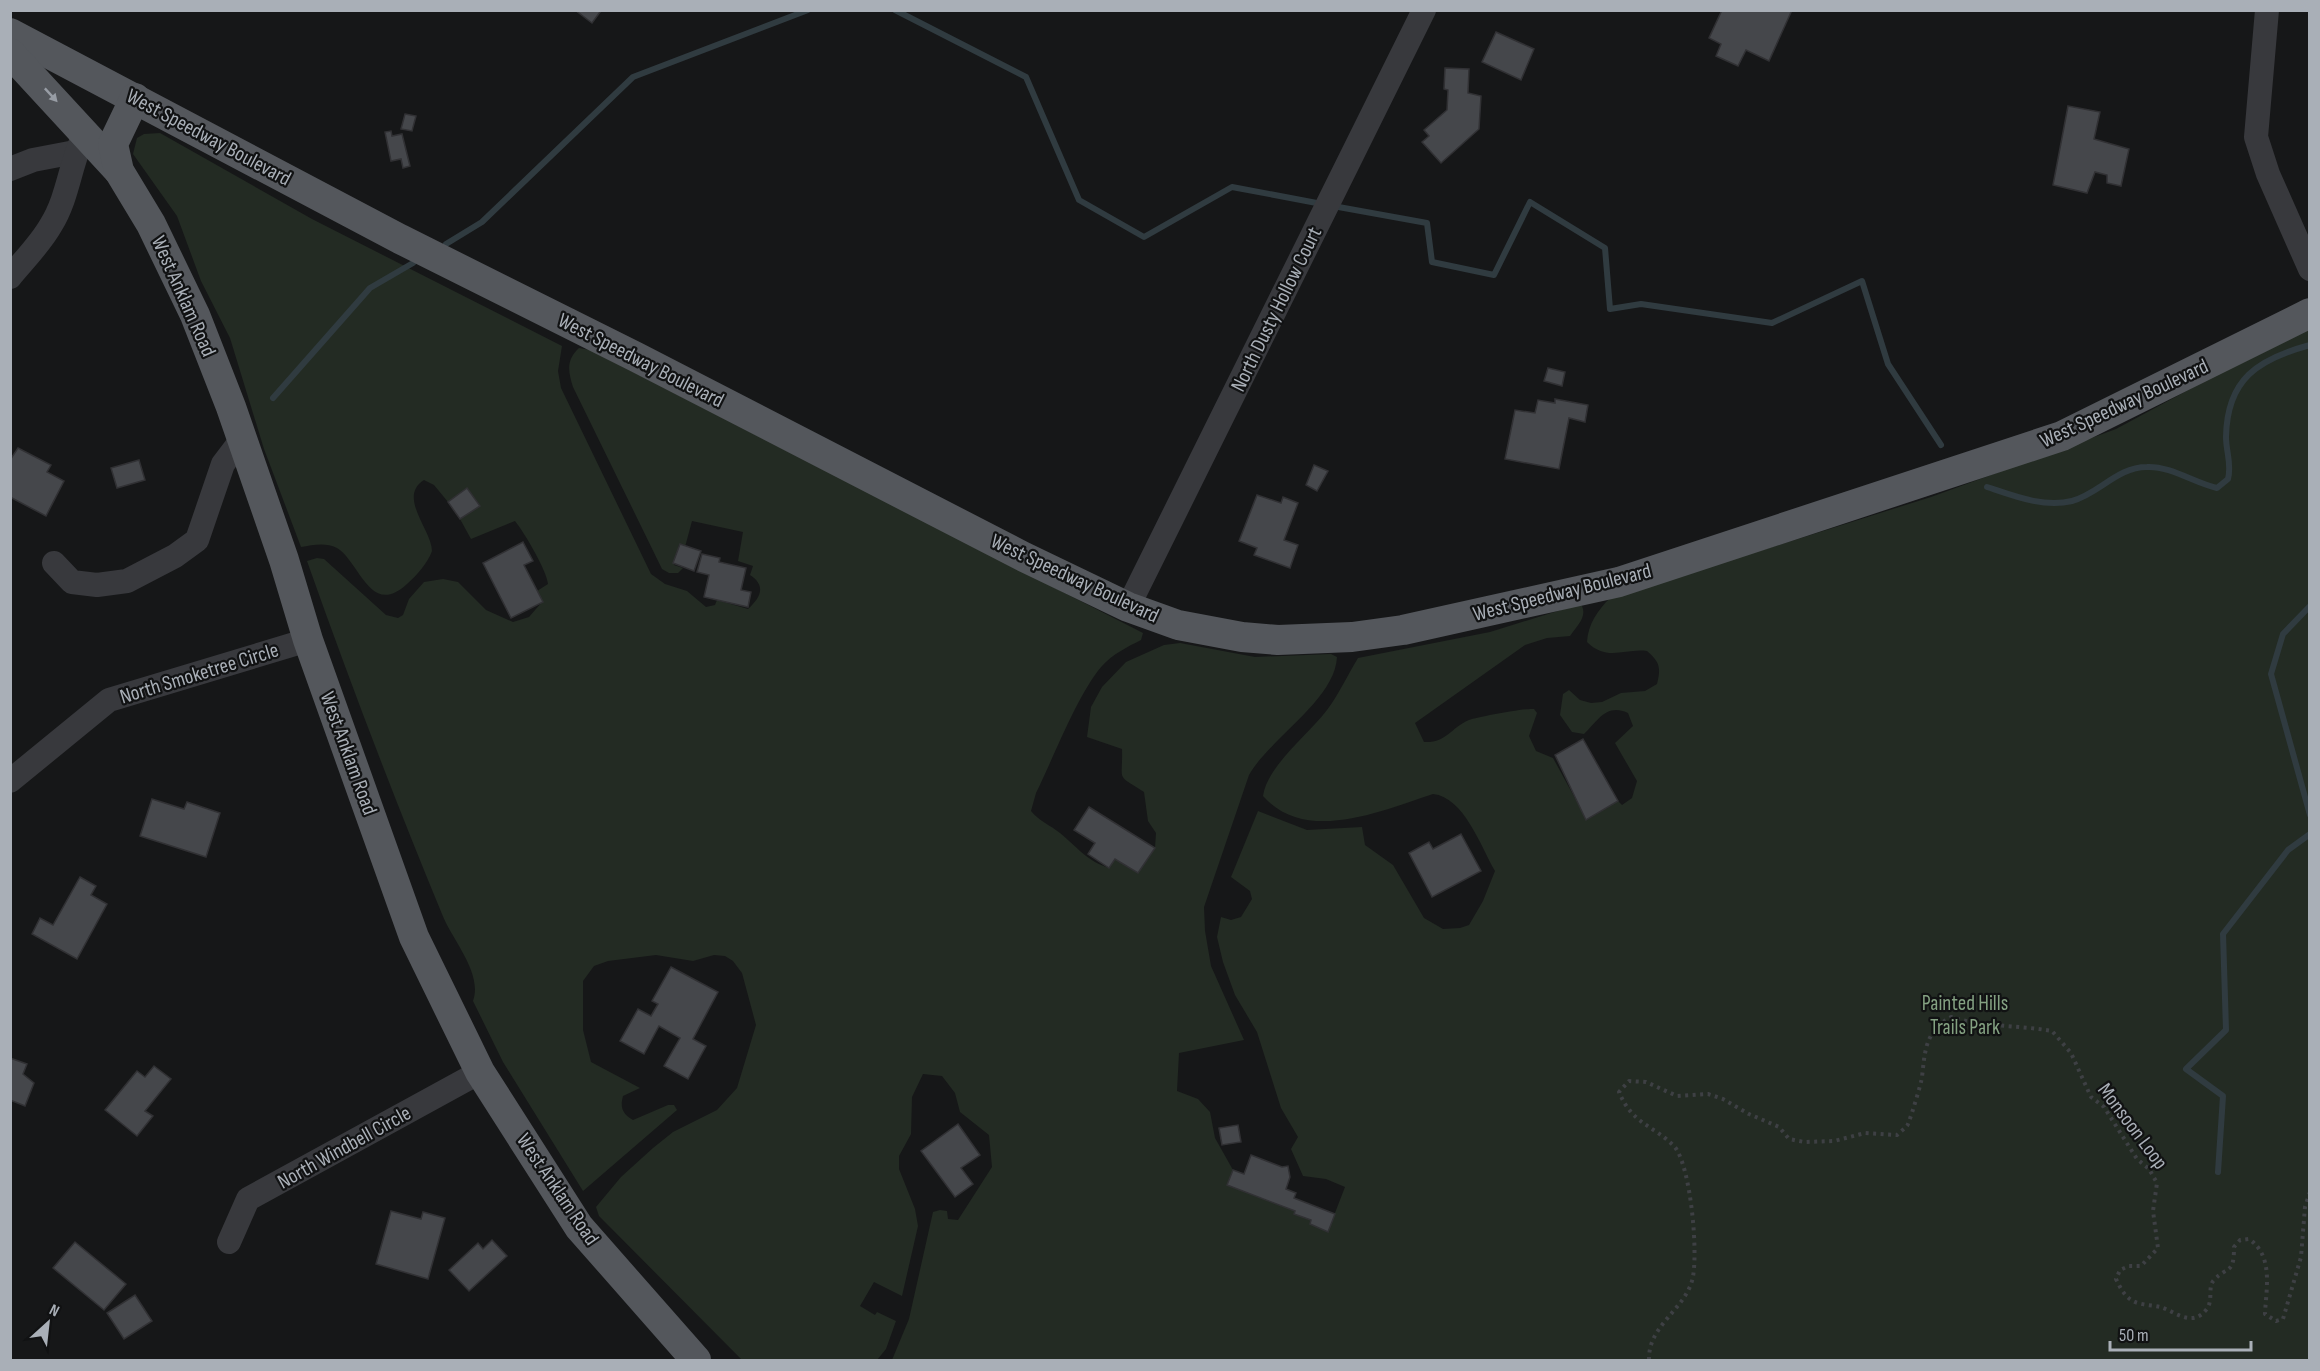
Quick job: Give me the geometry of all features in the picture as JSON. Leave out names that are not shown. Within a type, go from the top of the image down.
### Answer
[{"type":"main road","name":"West Speedway Boulevard","points":[[10,33],[400,238],[1024,557],[1128,607],[1178,625],[1242,637],[1278,640],[1352,637],[1403,630],[1619,582],[2062,436],[2310,313]]},
{"type":"main road","points":[[10,53],[80,142],[119,171]]},
{"type":"main road","name":"West Anklam Road","points":[[135,98],[112,144],[119,171],[151,224],[195,315],[242,439],[284,560],[308,640],[414,936],[480,1072],[579,1227],[696,1360]]},
{"type":"street","name":"North Dusty Hollow Court","points":[[1128,607],[1424,10]]},
{"type":"street","points":[[2267,10],[2256,137],[2268,174],[2310,269]]},
{"type":"street","points":[[10,169],[80,142]]},
{"type":"street","points":[[10,277],[51,225],[72,176],[80,142]]},
{"type":"street","points":[[54,563],[72,582],[97,585],[127,581],[175,556],[197,540],[224,464],[242,439]]},
{"type":"street","name":"North Smoketree Circle","points":[[10,781],[109,700],[308,640]]},
{"type":"street","name":"North Windbell Circle","points":[[230,1242],[248,1199],[480,1072]]},
{"type":"path","name":"Monsoon Loop","points":[[1649,1360],[1654,1337],[1690,1288],[1696,1258],[1694,1223],[1686,1175],[1675,1148],[1636,1120],[1625,1107],[1619,1092],[1629,1080],[1646,1082],[1677,1096],[1708,1094],[1723,1099],[1779,1127],[1789,1138],[1804,1142],[1834,1141],[1865,1133],[1897,1135],[1909,1124],[1922,1078],[1922,1061],[1926,1047],[1939,1023],[1951,1017],[1968,1023],[2016,1025],[2052,1031],[2071,1053],[2091,1097],[2104,1107],[2137,1159],[2149,1169],[2157,1183],[2153,1211],[2158,1248],[2141,1266],[2129,1266],[2120,1270],[2116,1279],[2122,1291],[2133,1301],[2164,1308],[2184,1318],[2193,1318],[2206,1311],[2212,1299],[2211,1284],[2228,1272],[2234,1261],[2234,1247],[2240,1240],[2249,1239],[2258,1245],[2268,1273],[2265,1314],[2276,1321],[2283,1319],[2301,1257],[2304,1207],[2310,1192]]},
{"type":"green space","name":"Painted Hills Trails Park","points":[[160,133],[312,219],[562,346],[558,371],[561,388],[651,574],[665,584],[687,591],[706,607],[715,605],[717,600],[748,609],[756,601],[760,588],[759,583],[750,575],[753,566],[738,561],[743,532],[692,521],[685,547],[679,545],[674,565],[683,568],[678,573],[669,573],[662,569],[573,387],[569,366],[579,348],[590,350],[1143,633],[1141,640],[1125,648],[1102,666],[1084,692],[1036,793],[1031,811],[1101,865],[1109,868],[1115,859],[1138,873],[1155,848],[1156,833],[1148,821],[1144,792],[1122,776],[1122,749],[1087,737],[1091,707],[1102,687],[1126,662],[1164,645],[1180,643],[1255,657],[1331,654],[1337,657],[1334,673],[1314,703],[1271,747],[1249,775],[1204,907],[1205,931],[1211,966],[1244,1040],[1179,1053],[1177,1091],[1198,1099],[1210,1112],[1215,1138],[1233,1170],[1227,1185],[1295,1211],[1294,1214],[1311,1220],[1310,1224],[1328,1231],[1345,1187],[1326,1179],[1303,1176],[1291,1149],[1298,1137],[1281,1108],[1257,1032],[1235,995],[1217,937],[1221,917],[1231,920],[1241,917],[1252,899],[1250,891],[1231,877],[1258,811],[1307,830],[1362,827],[1365,845],[1393,865],[1424,918],[1443,929],[1469,925],[1483,901],[1495,871],[1463,813],[1444,797],[1433,794],[1369,815],[1323,821],[1301,819],[1281,811],[1263,796],[1272,773],[1327,710],[1358,658],[1490,632],[1577,605],[1582,606],[1582,618],[1570,636],[1547,638],[1525,645],[1415,723],[1424,742],[1432,742],[1443,738],[1469,720],[1534,709],[1537,713],[1529,736],[1536,751],[1553,758],[1587,820],[1618,801],[1622,805],[1632,798],[1637,781],[1615,743],[1633,726],[1628,713],[1614,710],[1603,715],[1584,734],[1572,732],[1560,715],[1563,694],[1569,690],[1580,700],[1591,703],[1602,702],[1621,693],[1645,691],[1657,684],[1659,674],[1657,662],[1647,651],[1609,653],[1594,648],[1587,642],[1594,618],[1610,598],[1931,497],[2116,429],[2309,325],[2309,1360],[892,1360],[909,1319],[933,1212],[947,1211],[948,1219],[958,1220],[992,1167],[989,1135],[960,1112],[955,1093],[942,1076],[923,1074],[912,1097],[911,1134],[899,1156],[899,1169],[915,1209],[918,1226],[902,1296],[874,1282],[860,1306],[875,1315],[877,1312],[896,1321],[886,1349],[877,1360],[742,1360],[599,1216],[596,1207],[621,1177],[653,1148],[673,1132],[717,1110],[737,1088],[756,1025],[742,973],[733,961],[725,956],[714,955],[693,961],[656,955],[608,961],[594,966],[583,981],[583,1030],[591,1062],[640,1088],[623,1096],[624,1113],[633,1120],[668,1105],[674,1105],[677,1110],[583,1191],[503,1062],[473,1001],[474,979],[470,968],[442,914],[407,827],[307,561],[317,558],[324,559],[386,615],[398,618],[403,615],[409,599],[424,582],[443,579],[458,582],[486,610],[513,622],[529,617],[542,602],[537,591],[548,584],[544,570],[515,521],[471,539],[460,519],[480,505],[467,488],[448,502],[434,485],[424,480],[417,487],[414,495],[415,504],[432,551],[418,573],[394,593],[384,595],[375,591],[337,548],[324,545],[301,547],[264,449],[230,338],[201,281],[177,216],[133,154],[137,138],[144,134]]},
{"type":"building","points":[[575,10],[598,10],[600,12],[592,23]]},
{"type":"building","points":[[1722,10],[1792,10],[1769,61],[1746,50],[1738,66],[1716,56],[1721,44],[1709,38]]},
{"type":"building","points":[[1496,32],[1534,49],[1521,80],[1482,62]]},
{"type":"building","points":[[1445,68],[1469,69],[1468,93],[1481,96],[1479,129],[1441,163],[1422,142],[1429,136],[1424,130],[1447,110],[1448,90],[1444,89]]},
{"type":"building","points":[[2068,106],[2100,112],[2094,139],[2129,149],[2121,186],[2107,183],[2107,175],[2095,172],[2087,193],[2053,185]]},
{"type":"building","points":[[405,114],[416,116],[412,131],[401,129]]},
{"type":"building","points":[[391,131],[392,136],[402,134],[410,166],[403,168],[401,159],[391,161],[385,132]]},
{"type":"building","points":[[1548,368],[1565,372],[1562,386],[1544,381]]},
{"type":"building","points":[[1555,399],[1588,405],[1585,422],[1569,418],[1559,469],[1505,459],[1515,410],[1535,413],[1538,400],[1555,403]]},
{"type":"building","points":[[18,448],[51,465],[47,472],[64,481],[46,516],[10,497],[10,460]]},
{"type":"building","points":[[139,460],[145,480],[117,488],[111,468]]},
{"type":"building","points":[[1314,465],[1328,471],[1317,491],[1306,485]]},
{"type":"building","points":[[467,488],[480,506],[460,519],[448,502]]},
{"type":"building","points":[[1257,495],[1281,503],[1283,497],[1298,503],[1284,540],[1298,545],[1290,568],[1254,555],[1257,548],[1239,541]]},
{"type":"building","points":[[523,542],[533,561],[524,565],[543,602],[511,618],[483,563]]},
{"type":"building","points":[[680,544],[701,551],[694,571],[673,563]]},
{"type":"building","points":[[702,554],[720,558],[719,562],[746,568],[741,590],[751,592],[748,607],[704,597],[709,575],[697,572]]},
{"type":"building","points":[[1583,739],[1618,801],[1586,820],[1555,755]]},
{"type":"building","points":[[152,799],[184,809],[187,802],[220,813],[206,857],[140,836]]},
{"type":"building","points":[[1089,807],[1155,848],[1138,873],[1115,859],[1109,868],[1088,854],[1095,843],[1074,830]]},
{"type":"building","points":[[1461,834],[1481,871],[1432,897],[1409,853],[1429,842],[1433,849]]},
{"type":"building","points":[[80,877],[96,886],[91,895],[107,904],[77,959],[32,934],[40,918],[53,925]]},
{"type":"building","points":[[671,967],[718,992],[693,1039],[706,1046],[688,1079],[664,1066],[680,1038],[659,1026],[644,1054],[620,1041],[638,1009],[651,1016],[658,1004],[652,1001]]},
{"type":"building","points":[[10,1058],[27,1064],[23,1074],[34,1083],[25,1106],[10,1100]]},
{"type":"building","points":[[154,1066],[171,1079],[145,1111],[153,1116],[137,1136],[105,1110],[137,1071],[145,1077]]},
{"type":"building","points":[[958,1124],[980,1155],[961,1168],[973,1184],[955,1197],[921,1151]]},
{"type":"building","points":[[1238,1125],[1241,1142],[1222,1145],[1219,1128]]},
{"type":"building","points":[[1251,1155],[1282,1167],[1288,1166],[1290,1177],[1286,1189],[1296,1193],[1294,1198],[1335,1214],[1328,1232],[1310,1224],[1311,1220],[1294,1214],[1295,1211],[1227,1185],[1233,1170],[1244,1174]]},
{"type":"building","points":[[391,1211],[421,1219],[423,1212],[445,1218],[428,1279],[376,1264]]},
{"type":"building","points":[[492,1240],[507,1256],[469,1291],[449,1270],[478,1243],[483,1249]]},
{"type":"building","points":[[75,1242],[126,1284],[104,1310],[53,1268]]},
{"type":"building","points":[[135,1295],[152,1321],[124,1339],[107,1313]]},
{"type":"waterway","points":[[446,244],[482,222],[633,77],[808,10]]},
{"type":"waterway","points":[[895,10],[1026,77],[1079,200],[1144,237],[1232,187],[1322,204]]},
{"type":"waterway","points":[[1333,206],[1427,223],[1432,262],[1494,275],[1530,202],[1605,248],[1610,309],[1641,304],[1772,323],[1862,281],[1888,364],[1941,445]]},
{"type":"waterway","points":[[273,398],[370,288],[413,263]]},
{"type":"waterway","points":[[1987,487],[2029,500],[2061,503],[2082,498],[2126,471],[2156,467],[2217,488],[2228,479],[2226,437],[2228,417],[2232,400],[2239,386],[2261,365],[2275,357],[2310,345]]},
{"type":"waterway","points":[[2310,606],[2283,634],[2271,674],[2310,815]]},
{"type":"waterway","points":[[2218,1172],[2223,1096],[2186,1069],[2226,1030],[2223,934],[2288,850],[2310,834]]}]
